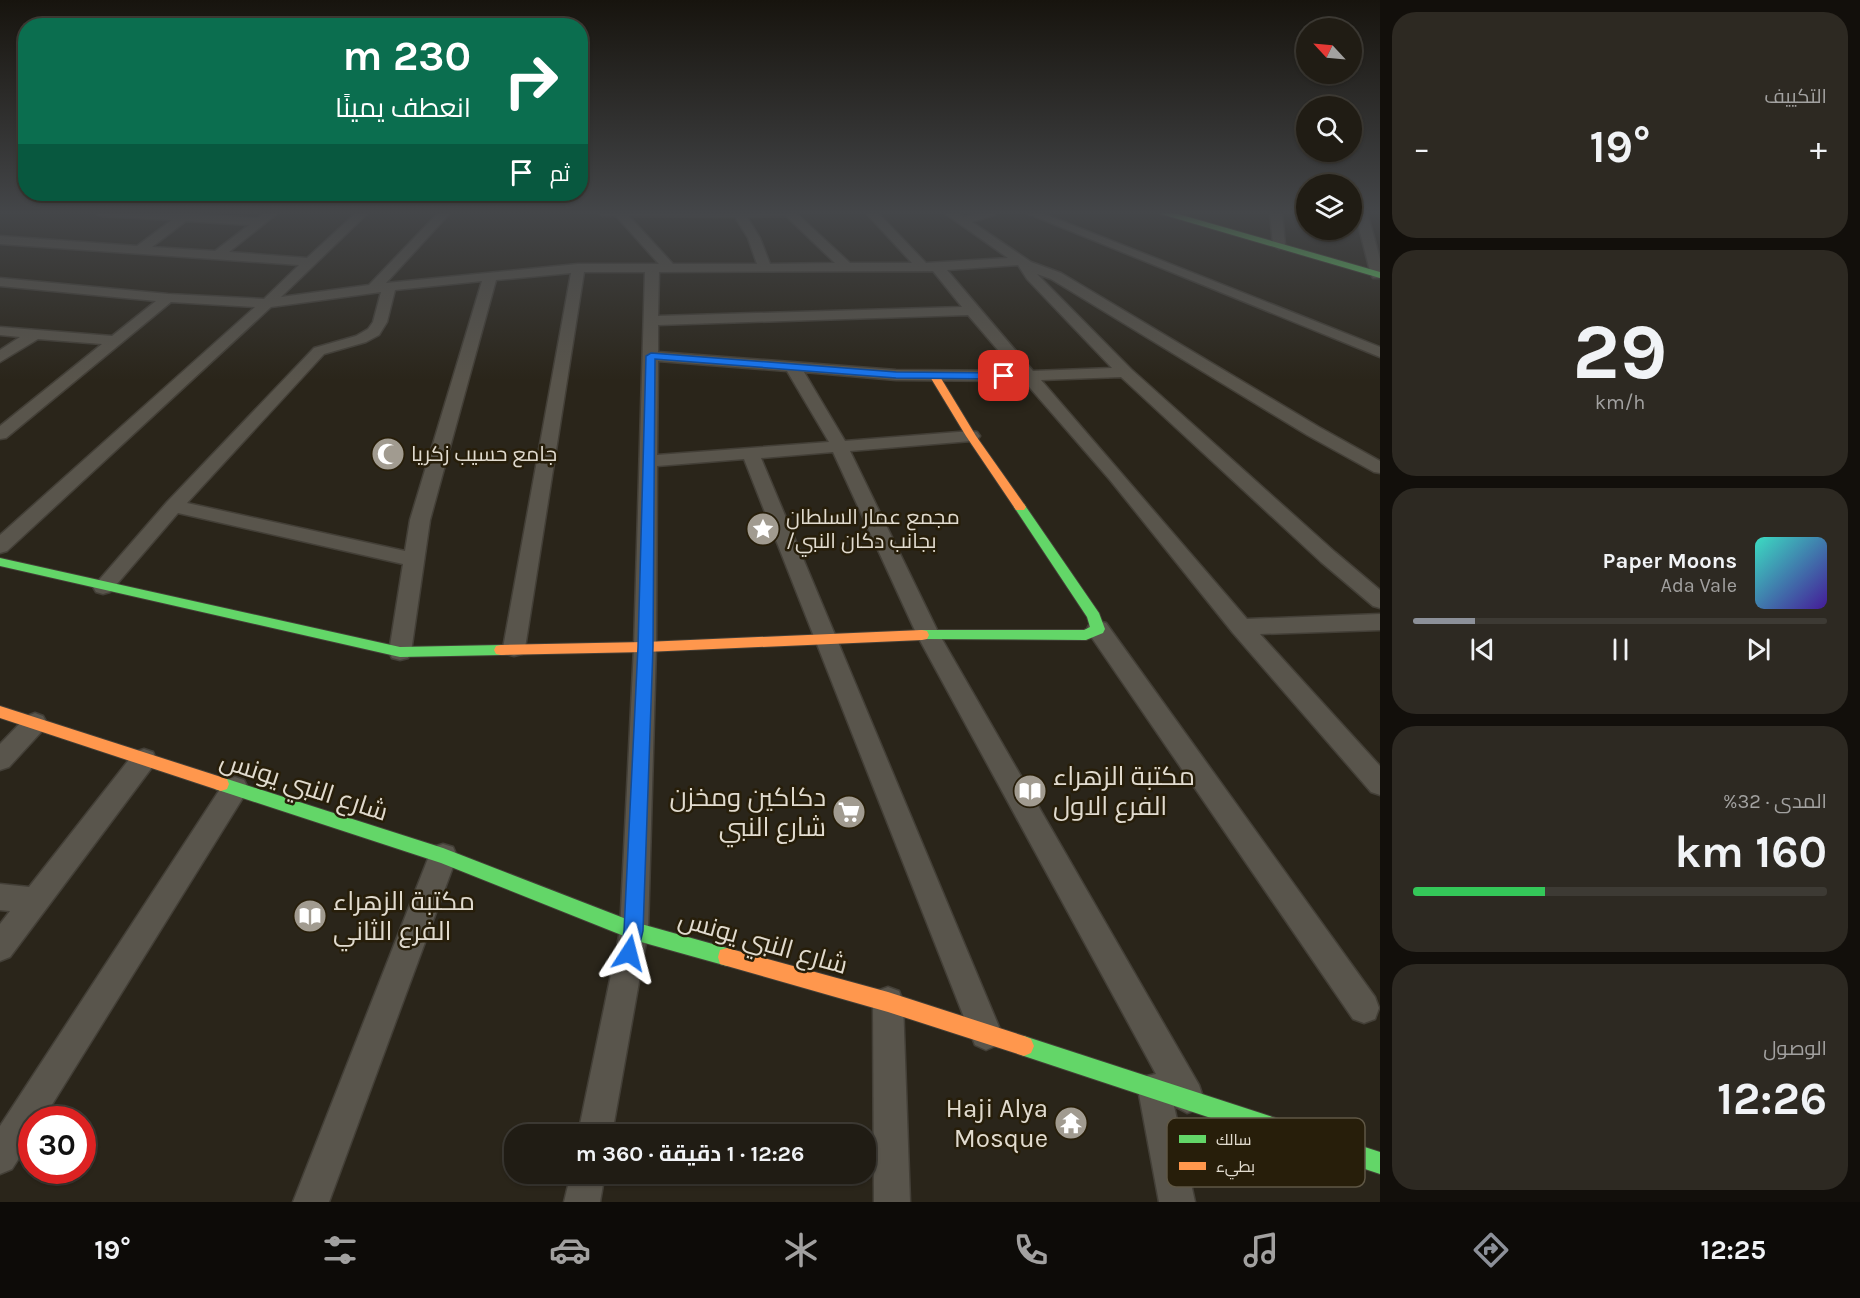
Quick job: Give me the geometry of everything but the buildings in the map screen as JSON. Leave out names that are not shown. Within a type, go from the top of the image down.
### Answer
[{"type":"street","points":[[0,546],[303,268]]},
{"type":"street","points":[[103,587],[174,506],[319,351],[361,339],[374,332],[380,322],[381,288],[398,268]]},
{"type":"street","points":[[0,282],[168,298],[267,303],[381,288],[577,268]]},
{"type":"street","points":[[514,648],[578,268]]},
{"type":"street","points":[[597,1124],[634,931],[645,647],[651,321],[661,268]]},
{"type":"street","points":[[932,268],[1116,476],[1241,627],[1380,784]]},
{"type":"street","points":[[1027,268],[1032,276],[1125,372],[1328,557],[1380,600]]},
{"type":"street","points":[[1037,268],[1056,276],[1313,431],[1380,468]]},
{"type":"street","points":[[1170,268],[1380,352]]},
{"type":"street","points":[[1356,268],[1379,275]]},
{"type":"street","points":[[400,652],[420,520],[490,276]]},
{"type":"street","points":[[0,434],[168,298]]},
{"type":"street","points":[[651,321],[972,311]]},
{"type":"street","points":[[0,331],[115,341]]},
{"type":"street","points":[[0,357],[35,334]]},
{"type":"street","points":[[651,356],[896,375],[1028,376],[1125,372]]},
{"type":"street","points":[[792,366],[838,445],[928,635],[1189,1100]]},
{"type":"street","points":[[934,375],[971,436],[1094,616],[1098,629],[1364,1008]]},
{"type":"street","points":[[649,461],[971,436]]},
{"type":"street","points":[[750,452],[986,1034]]},
{"type":"street","points":[[174,506],[414,560]]},
{"type":"street","points":[[0,561],[103,587],[400,652],[645,647],[928,635],[1086,635],[1098,629]]},
{"type":"street","points":[[1241,627],[1380,622]]},
{"type":"street","name":"شارع النبي يونس","points":[[0,712],[443,856],[634,931],[888,1002],[1244,1118]]},
{"type":"street","points":[[0,760],[35,723]]},
{"type":"street","points":[[0,947],[144,759]]},
{"type":"street","points":[[0,1156],[235,788]]},
{"type":"street","points":[[311,1202],[443,856]]},
{"type":"street","points":[[0,897],[35,901]]},
{"type":"street","points":[[888,1002],[892,1202]]},
{"type":"street","points":[[1154,1089],[1167,1153]]},
{"type":"street","name":"شارع النبي يونس","points":[[1365,1158],[1380,1163]]},
{"type":"street","points":[[582,1202],[586,1184]]},
{"type":"street","points":[[1174,1187],[1177,1202]]},
{"type":"traffic: fast","points":[[1356,268],[1380,275]]},
{"type":"traffic: fast","points":[[922,635],[1086,635],[1098,629],[1094,616],[1020,507]]},
{"type":"traffic: fast","points":[[0,562],[400,652],[501,650]]},
{"type":"traffic: fast","points":[[221,784],[443,856],[634,931],[727,957]]},
{"type":"traffic: fast","points":[[1024,1046],[1243,1118]]},
{"type":"traffic: fast","points":[[1365,1158],[1380,1163]]},
{"type":"traffic: slow","points":[[934,375],[971,436],[1020,507]]},
{"type":"traffic: slow","points":[[501,650],[645,647],[922,635]]},
{"type":"traffic: slow","points":[[0,712],[221,784]]},
{"type":"traffic: slow","points":[[727,957],[888,1002],[1024,1046]]},
{"type":"place","name":"جامع حسيب زكريا","points":[[388,454]]},
{"type":"place","name":"مجمع عمار السلطان /بجانب دكان النبي","points":[[763,529]]},
{"type":"place","name":"مكتبة الزهراء الفرع الاول","points":[[1030,791]]},
{"type":"place","name":"دكاكين ومخزن شارع النبي","points":[[849,812]]},
{"type":"place","name":"مكتبة الزهراء الفرع الثاني","points":[[310,916]]},
{"type":"place","name":"Haji Alya Mosque","points":[[1071,1123]]},
{"type":"route","points":[[629,953],[634,931],[645,647],[651,356],[896,375],[1004,376]]}]
